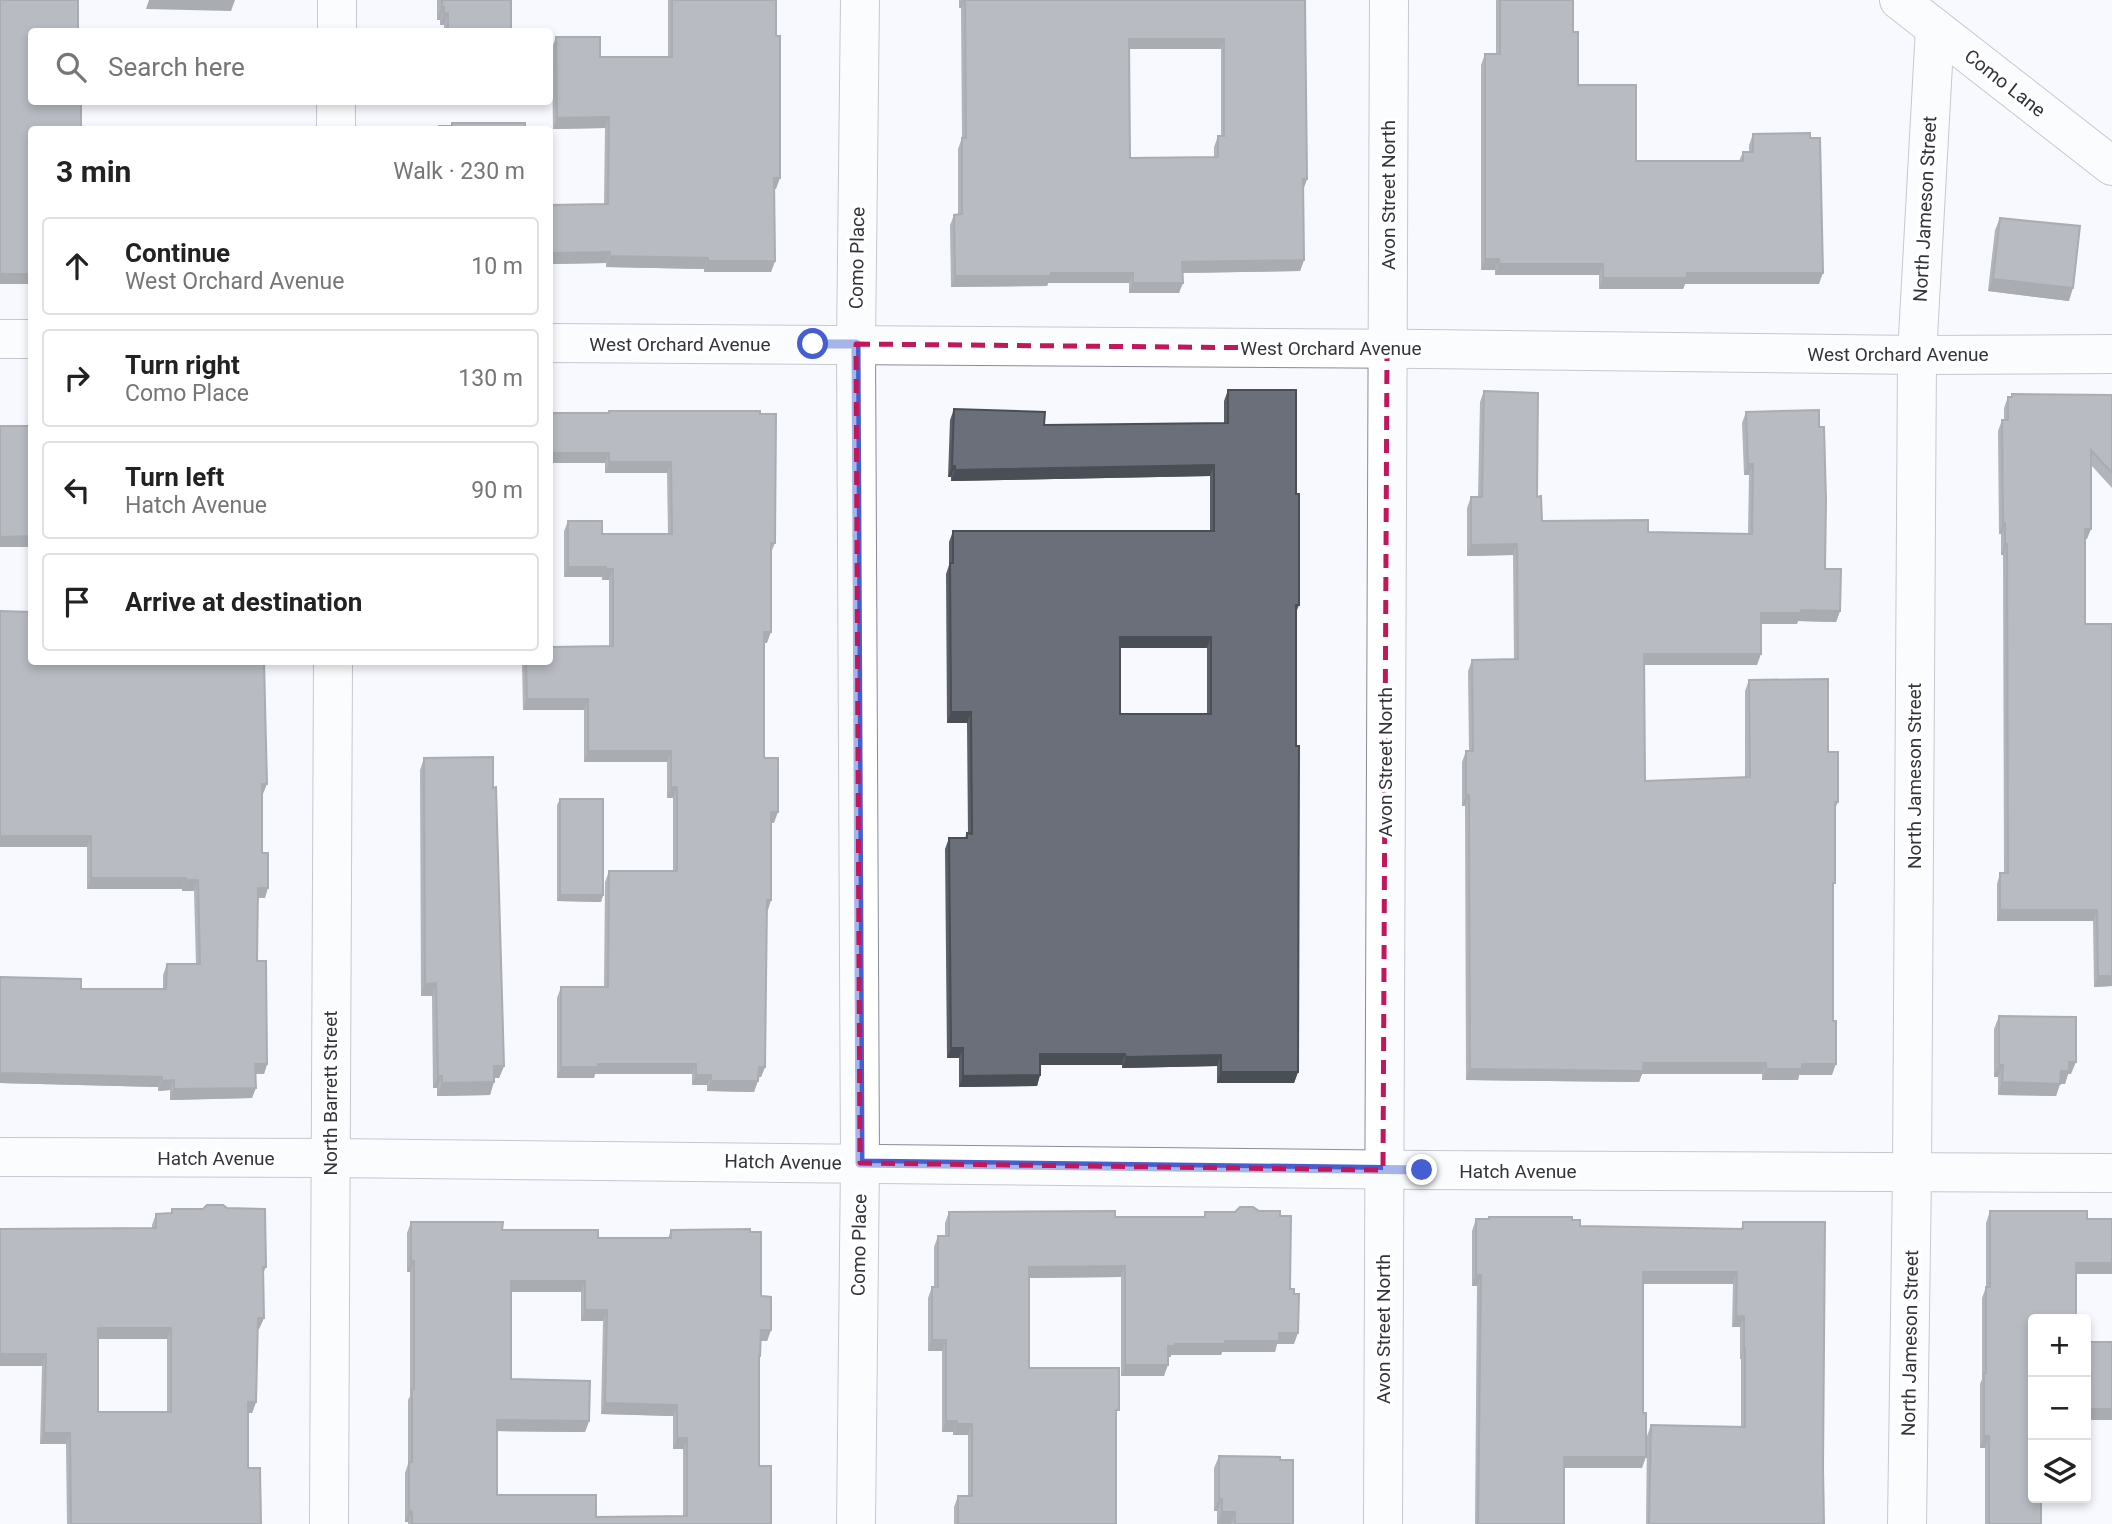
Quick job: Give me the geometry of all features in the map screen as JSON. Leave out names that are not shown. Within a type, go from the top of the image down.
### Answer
[{"type":"street","points":[[337,0],[337,28]]},
{"type":"street","name":"Como Place","points":[[856,1524],[860,1163],[856,344],[860,0]]},
{"type":"street","name":"Avon Street North","points":[[1383,1524],[1389,0]]},
{"type":"street","name":"Como Lane","points":[[1899,0],[2112,166]]},
{"type":"street","name":"North Jameson Street","points":[[1907,1524],[1917,355],[1935,28]]},
{"type":"street","points":[[336,105],[336,126]]},
{"type":"street","points":[[0,339],[28,340]]},
{"type":"street","name":"West Orchard Avenue","points":[[553,343],[1917,355],[2112,354]]},
{"type":"street","name":"North Barrett Street","points":[[329,1524],[332,665]]},
{"type":"street","name":"Hatch Avenue","points":[[0,1157],[330,1158],[1383,1170],[2112,1173]]},
{"type":"highlighted area","points":[[856,344],[1387,349],[1383,1170],[860,1163]]},
{"type":"building","points":[[0,0],[78,0],[78,28],[28,28],[28,105],[81,105],[81,126],[28,126],[28,274],[0,274]]},
{"type":"building","points":[[442,0],[511,0],[511,28],[448,28],[448,13],[444,13]]},
{"type":"building","points":[[672,0],[776,0],[776,36],[780,36],[780,178],[774,178],[775,261],[610,256],[610,252],[553,253],[553,205],[608,204],[609,117],[557,118],[556,37],[600,37],[600,57],[672,57]]},
{"type":"building","points":[[965,0],[1305,0],[1307,179],[1303,179],[1304,260],[1182,262],[1183,283],[1133,283],[1133,273],[955,276],[954,215],[962,214],[962,138],[966,138]],"holes":[[[1129,39],[1224,39],[1224,136],[1218,136],[1218,157],[1130,158]]]},
{"type":"building","points":[[1500,0],[1573,0],[1573,32],[1578,32],[1578,85],[1636,85],[1636,161],[1743,161],[1743,152],[1753,152],[1753,134],[1810,133],[1810,138],[1820,138],[1823,273],[1687,273],[1687,278],[1603,278],[1603,264],[1499,264],[1499,259],[1485,259],[1485,54],[1500,54]]},
{"type":"building","points":[[452,123],[525,123],[525,126],[452,126]]},
{"type":"building","points":[[2000,218],[2080,226],[2073,288],[1993,279]]},
{"type":"building","points":[[1228,390],[1296,390],[1296,494],[1299,494],[1299,605],[1296,605],[1296,746],[1299,746],[1298,1072],[1221,1072],[1221,1055],[1126,1057],[1125,1054],[1040,1054],[1040,1075],[963,1076],[963,1048],[951,1048],[949,838],[967,838],[967,833],[972,834],[971,712],[951,712],[950,563],[953,563],[953,531],[1214,531],[1214,465],[955,470],[955,466],[952,466],[954,409],[1045,412],[1044,425],[1228,423]],"holes":[[[1120,637],[1211,637],[1211,714],[1120,714]]]},
{"type":"building","points":[[1484,391],[1538,393],[1537,497],[1541,496],[1542,521],[1648,520],[1648,532],[1752,534],[1753,464],[1748,464],[1746,412],[1819,410],[1819,427],[1824,427],[1825,569],[1841,569],[1840,611],[1761,613],[1761,654],[1644,654],[1645,781],[1750,777],[1749,680],[1828,679],[1828,752],[1838,752],[1833,883],[1833,1021],[1836,1021],[1836,1064],[1802,1064],[1802,1069],[1766,1069],[1766,1063],[1643,1063],[1643,1071],[1470,1069],[1469,795],[1466,795],[1466,751],[1473,751],[1472,660],[1518,659],[1517,544],[1471,545],[1471,497],[1482,497]]},
{"type":"building","points":[[2012,394],[2112,395],[2112,473],[2091,450],[2091,529],[2085,529],[2085,624],[2112,624],[2112,976],[2098,976],[2097,910],[2000,910],[2000,873],[2008,873],[2007,544],[2003,523],[2002,420],[2008,420],[2008,397],[2012,397]]},
{"type":"building","points":[[760,411],[760,414],[776,414],[771,632],[764,632],[764,758],[778,758],[778,812],[771,812],[765,1067],[759,1067],[758,1081],[711,1081],[711,1075],[696,1075],[696,1064],[598,1064],[598,1067],[561,1067],[561,987],[608,987],[609,871],[677,871],[677,787],[671,787],[671,751],[588,751],[588,699],[527,699],[526,665],[553,665],[553,647],[613,646],[613,569],[568,567],[568,521],[602,521],[602,534],[672,534],[671,462],[609,462],[609,453],[553,453],[553,413]]},
{"type":"building","points":[[0,426],[28,426],[28,536],[0,537]]},
{"type":"building","points":[[0,611],[28,612],[28,665],[264,665],[267,784],[262,784],[262,853],[268,853],[268,888],[258,888],[257,961],[266,961],[267,1064],[255,1064],[256,1088],[174,1089],[174,1080],[162,1081],[162,1077],[0,1073],[0,977],[81,979],[81,989],[166,989],[167,964],[200,964],[198,880],[91,878],[91,836],[0,836]]},
{"type":"building","points":[[493,757],[504,1066],[494,1066],[494,1082],[442,1083],[442,1076],[438,1076],[436,983],[425,984],[424,758]]},
{"type":"building","points":[[560,799],[603,799],[603,895],[560,895]]},
{"type":"building","points":[[1999,1016],[2076,1017],[2076,1062],[2069,1062],[2069,1071],[2061,1071],[2060,1084],[2002,1082],[2003,1065],[1999,1065]]},
{"type":"building","points":[[207,1205],[223,1205],[227,1208],[265,1209],[264,1318],[258,1318],[256,1402],[248,1402],[248,1468],[260,1468],[261,1524],[71,1524],[70,1433],[44,1433],[46,1354],[0,1354],[0,1229],[156,1228],[156,1214],[172,1213],[172,1209],[203,1209]],"holes":[[[98,1328],[171,1328],[171,1412],[98,1412]]]},
{"type":"building","points":[[1240,1207],[1280,1211],[1280,1216],[1291,1216],[1290,1289],[1294,1289],[1294,1294],[1299,1294],[1298,1333],[1279,1333],[1279,1341],[1175,1344],[1168,1346],[1168,1365],[1125,1365],[1125,1266],[1029,1267],[1029,1368],[1119,1368],[1119,1410],[1116,1410],[1116,1524],[958,1524],[958,1496],[972,1496],[972,1424],[946,1421],[946,1340],[932,1340],[932,1287],[938,1287],[938,1236],[949,1236],[949,1212],[1115,1211],[1115,1217],[1205,1217],[1205,1212],[1235,1212]]},
{"type":"building","points":[[1990,1211],[2087,1211],[2087,1219],[2112,1219],[2112,1263],[2076,1263],[2076,1314],[2028,1314],[2028,1503],[2041,1503],[2041,1524],[1989,1524],[1989,1436],[1984,1436],[1984,1373],[1986,1287],[1990,1287]]},
{"type":"building","points":[[1572,1217],[1572,1220],[1580,1220],[1580,1226],[1743,1229],[1743,1222],[1825,1222],[1824,1524],[1649,1524],[1651,1425],[1745,1427],[1745,1348],[1744,1316],[1736,1316],[1737,1272],[1643,1272],[1643,1413],[1646,1413],[1646,1457],[1564,1457],[1564,1524],[1478,1524],[1481,1275],[1476,1275],[1476,1219]]},
{"type":"building","points":[[411,1222],[503,1222],[502,1230],[598,1230],[598,1238],[671,1238],[671,1230],[750,1229],[750,1232],[761,1232],[761,1296],[771,1297],[771,1330],[761,1330],[759,1466],[771,1466],[771,1524],[412,1524],[412,1511],[409,1511],[409,1462],[412,1462],[414,1389],[414,1261],[411,1261]],"holes":[[[511,1281],[585,1281],[585,1310],[607,1310],[605,1403],[677,1405],[677,1438],[687,1438],[687,1516],[596,1517],[596,1495],[497,1495],[497,1420],[589,1421],[590,1381],[511,1379]]]},
{"type":"building","points":[[2091,1342],[2112,1342],[2112,1409],[2091,1409]]},
{"type":"building","points":[[1219,1456],[1280,1457],[1280,1460],[1293,1460],[1293,1524],[1235,1524],[1235,1512],[1222,1512],[1222,1499],[1219,1499]]},
{"type":"route","points":[[813,344],[856,344],[860,1163],[1422,1170]]}]
